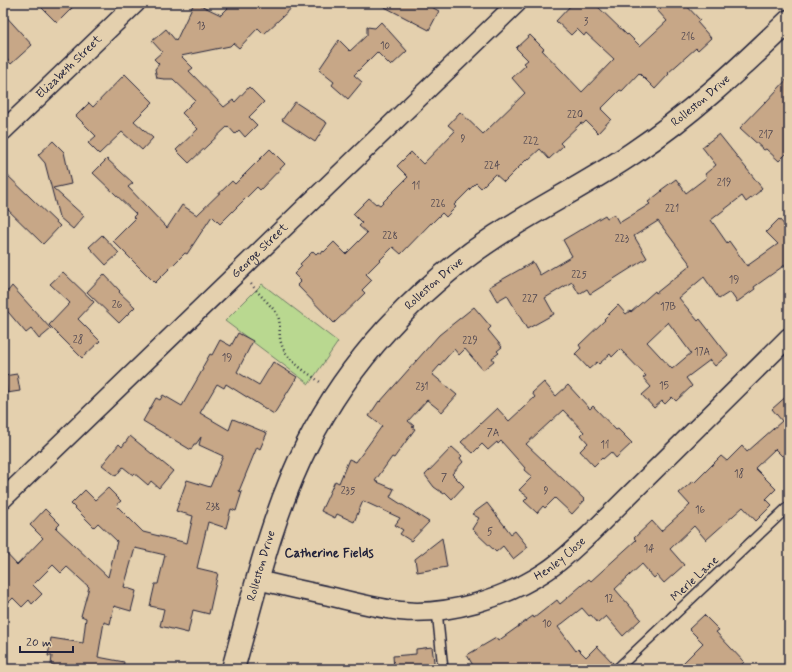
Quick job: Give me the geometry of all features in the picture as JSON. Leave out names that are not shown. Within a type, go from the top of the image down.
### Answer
[{"type":"main road","name":"Rolleston Drive","points":[[233,669],[272,531],[283,499],[307,444],[334,399],[364,356],[416,299],[476,250],[521,221],[612,167],[676,122],[728,79],[789,21]]},
{"type":"street","name":"Elizabeth Street","points":[[3,131],[136,3]]},
{"type":"street","name":"George Street","points":[[3,499],[517,3]]},
{"type":"street","name":"Henley Close","points":[[258,580],[372,607],[418,612],[437,611],[483,601],[505,594],[530,582],[566,556],[789,338]]},
{"type":"lane","name":"Merle Lane","points":[[617,669],[789,506]]},
{"type":"lane","points":[[437,611],[444,669]]},
{"type":"path","points":[[239,271],[276,313],[280,323],[280,337],[285,354],[298,366],[320,382]]},
{"type":"green space","points":[[262,284],[338,342],[309,384],[225,321]]},
{"type":"building","points":[[37,3],[77,3],[57,23]]},
{"type":"building","points":[[194,3],[221,15],[233,3],[297,3],[264,34],[258,28],[239,48],[233,43],[230,46],[181,56],[193,68],[189,71],[224,107],[233,100],[235,102],[249,87],[264,102],[249,117],[257,125],[245,137],[239,130],[235,134],[228,126],[189,163],[176,150],[198,129],[182,113],[195,100],[173,79],[157,78],[155,69],[159,64],[154,59],[162,52],[152,41],[166,29],[176,41]]},
{"type":"building","points":[[377,3],[424,3],[439,11],[429,30]]},
{"type":"building","points":[[573,3],[594,3],[640,46],[667,21],[657,10],[665,3],[684,3],[700,20],[697,22],[711,38],[698,50],[696,48],[668,73],[669,74],[655,89],[639,73],[622,91],[620,90],[601,109],[611,119],[598,133],[586,121],[583,124],[581,123],[560,143],[563,146],[549,159],[540,149],[529,159],[528,158],[504,182],[495,174],[481,188],[476,183],[454,205],[456,207],[446,217],[442,213],[401,254],[393,247],[366,274],[372,280],[362,290],[365,293],[334,323],[297,285],[301,281],[294,274],[302,266],[300,264],[313,251],[316,254],[318,252],[321,254],[334,242],[346,254],[367,233],[359,226],[362,223],[353,214],[369,198],[376,204],[377,203],[380,205],[408,177],[397,166],[411,152],[423,164],[455,131],[448,125],[460,112],[483,134],[525,93],[512,78],[526,65],[524,63],[528,60],[516,48],[530,35],[544,49],[542,50],[582,92],[614,59],[586,33],[584,36],[577,29],[571,35],[556,21]]},
{"type":"building","points":[[3,13],[32,45],[11,64],[3,55]]},
{"type":"building","points":[[381,22],[407,51],[391,66],[377,52],[354,75],[362,82],[348,99],[332,85],[334,82],[319,70],[339,40],[350,51],[367,35],[367,27],[375,28]]},
{"type":"building","points":[[125,74],[153,102],[134,121],[153,138],[142,150],[122,132],[99,154],[88,143],[96,136],[76,116],[89,103],[93,107]]},
{"type":"building","points":[[789,77],[789,151],[779,161],[766,149],[764,150],[740,128]]},
{"type":"building","points":[[295,102],[327,123],[315,142],[282,120]]},
{"type":"building","points":[[719,134],[762,188],[746,202],[742,196],[711,220],[727,243],[729,241],[747,266],[778,244],[766,232],[779,219],[789,230],[789,262],[754,287],[755,289],[737,302],[730,292],[719,299],[704,277],[679,298],[698,321],[700,319],[728,355],[715,366],[710,360],[686,378],[692,386],[676,401],[672,397],[665,404],[662,401],[654,408],[642,395],[651,387],[643,378],[646,376],[620,349],[612,357],[610,354],[599,364],[597,362],[589,369],[575,354],[581,348],[579,345],[618,305],[626,314],[630,311],[631,312],[655,291],[656,293],[691,265],[658,221],[634,236],[647,258],[590,294],[587,289],[579,294],[572,282],[545,298],[554,314],[527,329],[507,295],[497,301],[489,287],[533,262],[540,275],[572,256],[563,240],[605,215],[607,218],[614,214],[619,223],[650,204],[648,202],[676,179],[686,193],[707,177],[705,174],[716,165],[702,147]],"holes":[[[668,322],[691,353],[672,369],[647,342]]]},
{"type":"building","points":[[53,141],[64,152],[71,184],[53,188],[84,216],[73,229],[59,217],[45,163],[38,155]]},
{"type":"building","points":[[270,149],[285,164],[260,190],[257,187],[220,224],[212,216],[187,254],[185,253],[155,283],[113,241],[135,219],[133,217],[136,214],[93,173],[107,159],[133,183],[128,187],[167,228],[182,205],[197,215],[232,181],[235,184]]},
{"type":"building","points":[[3,171],[60,226],[43,244],[3,205]]},
{"type":"building","points":[[102,235],[119,253],[106,265],[89,247]]},
{"type":"building","points":[[63,272],[94,302],[78,319],[100,341],[82,358],[49,325],[70,303],[50,284]]},
{"type":"building","points":[[104,274],[120,291],[119,292],[135,307],[119,323],[87,292]]},
{"type":"building","points":[[12,286],[51,329],[39,339],[31,329],[26,333],[3,306],[3,291],[8,291]]},
{"type":"building","points":[[474,307],[491,327],[488,330],[502,347],[497,351],[499,353],[492,358],[494,361],[483,370],[465,349],[459,355],[454,349],[432,374],[457,395],[442,412],[427,400],[408,421],[414,426],[412,427],[415,429],[375,481],[394,489],[390,497],[429,522],[411,541],[400,534],[403,530],[395,525],[400,518],[363,501],[354,522],[337,514],[335,518],[321,511],[335,481],[339,483],[349,459],[356,462],[382,426],[369,416],[379,401],[380,402],[439,335]]},
{"type":"building","points":[[238,333],[253,341],[237,372],[259,385],[273,362],[297,377],[274,414],[226,384],[224,388],[217,384],[200,413],[229,430],[233,419],[267,433],[260,449],[257,447],[239,491],[242,492],[236,511],[231,509],[226,528],[208,522],[197,568],[218,573],[209,614],[193,610],[188,633],[160,626],[164,609],[150,606],[155,584],[158,584],[165,555],[135,548],[124,587],[136,591],[131,611],[114,606],[110,624],[104,622],[98,657],[124,662],[123,669],[63,669],[64,667],[51,665],[52,656],[48,656],[51,638],[83,643],[86,618],[81,616],[89,587],[67,567],[61,573],[53,565],[33,585],[42,594],[32,604],[29,600],[22,607],[13,598],[3,608],[3,550],[17,565],[43,538],[30,525],[45,509],[60,524],[56,528],[108,577],[117,541],[98,523],[94,527],[71,504],[85,490],[95,500],[108,488],[121,501],[116,505],[143,532],[187,543],[193,516],[176,511],[187,480],[210,487],[223,456],[199,445],[201,437],[196,444],[194,444],[191,450],[143,421],[156,398],[160,400],[163,395],[182,406],[210,354],[212,355],[220,340],[231,346]]},
{"type":"building","points":[[17,374],[20,391],[7,393],[4,376]]},
{"type":"building","points":[[544,382],[556,396],[568,385],[590,409],[593,406],[616,430],[618,429],[632,443],[616,458],[611,452],[594,466],[580,451],[588,443],[581,435],[584,432],[563,410],[526,444],[585,500],[572,514],[555,498],[545,508],[543,506],[537,513],[524,501],[528,497],[519,490],[532,477],[524,470],[525,468],[501,441],[498,444],[497,442],[488,450],[482,444],[473,453],[461,442],[497,408],[509,421],[535,397],[532,393]]},
{"type":"building","points":[[789,394],[789,450],[782,456],[775,449],[755,468],[776,489],[766,499],[772,505],[756,521],[743,507],[706,540],[694,526],[670,549],[684,565],[664,583],[657,575],[654,578],[642,564],[615,589],[641,619],[623,636],[606,616],[598,623],[582,608],[558,627],[576,651],[578,649],[586,657],[597,646],[613,663],[606,669],[475,669],[467,655],[496,638],[498,641],[533,616],[534,618],[557,600],[560,604],[589,579],[591,581],[636,540],[634,538],[652,521],[661,531],[690,505],[679,493],[693,481],[694,483],[721,456],[727,461],[742,446],[747,452],[782,421],[772,409]]},
{"type":"building","points":[[130,436],[173,471],[159,488],[151,481],[148,485],[134,473],[133,475],[123,467],[116,476],[102,465],[119,444],[122,447]]},
{"type":"building","points":[[452,447],[462,456],[460,458],[463,462],[452,474],[464,486],[452,499],[445,492],[444,494],[434,487],[425,475]]},
{"type":"building","points":[[487,503],[511,534],[515,531],[528,547],[513,559],[503,546],[496,552],[472,529],[479,518],[472,514]]},
{"type":"building","points":[[442,538],[447,567],[417,572],[415,559]]},
{"type":"building","points":[[704,615],[719,630],[716,632],[744,662],[737,669],[677,669],[703,643],[689,629]]},
{"type":"building","points":[[432,647],[435,669],[394,669],[393,656],[416,654],[416,649]]},
{"type":"district","name":"Catherine Fields","points":[[329,553]]}]
